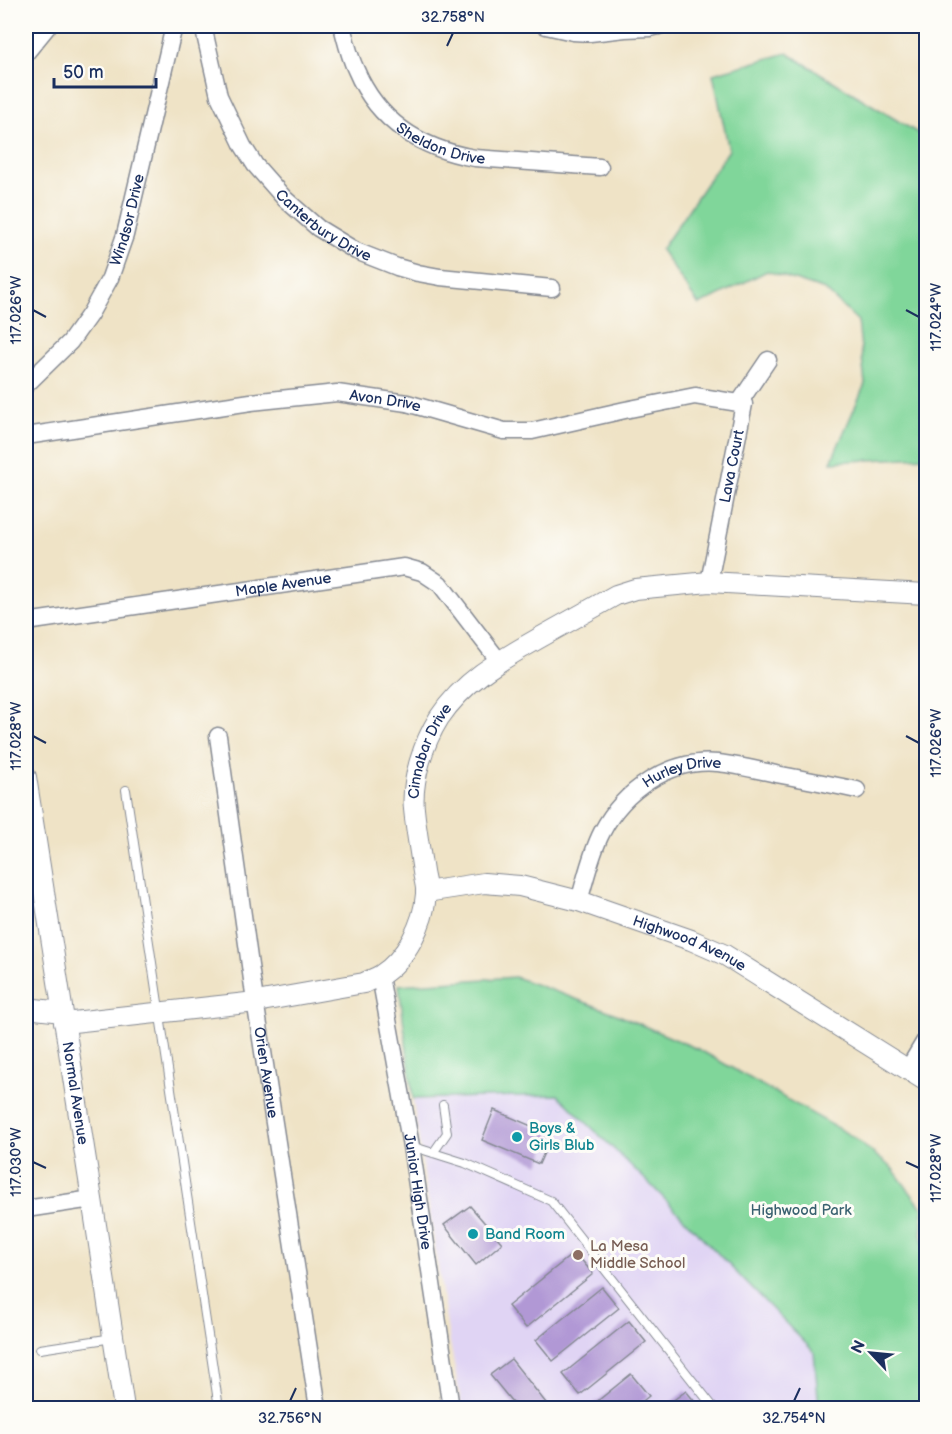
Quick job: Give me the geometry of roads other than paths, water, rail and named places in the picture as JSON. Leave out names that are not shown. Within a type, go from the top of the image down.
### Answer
[{"type":"street","points":[[26,52],[48,26]]},
{"type":"street","name":"Windsor Drive","points":[[26,386],[70,342],[90,314],[110,278],[125,235],[174,26]]},
{"type":"street","name":"Canterbury Drive","points":[[203,26],[219,96],[243,146],[255,165],[277,191],[318,228],[356,251],[387,264],[418,273],[552,288]]},
{"type":"street","name":"Sheldon Drive","points":[[342,26],[356,70],[373,101],[397,126],[426,144],[475,158],[600,167]]},
{"type":"street","points":[[546,26],[590,33],[659,26]]},
{"type":"street","points":[[739,403],[768,360]]},
{"type":"street","name":"Avon Drive","points":[[26,436],[250,402],[337,393],[407,403],[504,431],[532,431],[695,396],[739,403]]},
{"type":"street","name":"Lava Court","points":[[710,582],[744,404],[739,403]]},
{"type":"street","name":"Maple Avenue","points":[[26,622],[404,567],[422,572],[440,584],[499,661]]},
{"type":"street","name":"Cinnabar Drive","points":[[26,1008],[63,1018],[160,1014],[256,1002],[364,982],[380,976],[395,964],[419,924],[426,892],[413,807],[417,771],[422,753],[438,720],[460,691],[474,678],[499,661],[616,595],[635,589],[710,582],[927,594]]},
{"type":"street","name":"Orien Avenue","points":[[218,736],[318,1408]]},
{"type":"street","name":"Hurley Drive","points":[[579,901],[596,847],[608,821],[631,795],[648,781],[674,769],[716,762],[857,790]]},
{"type":"street","name":"Normal Avenue","points":[[26,777],[124,1408]]},
{"type":"street","name":"Highwood Avenue","points":[[426,892],[484,883],[520,886],[579,901],[691,940],[725,955],[927,1081]]},
{"type":"street","name":"Junior High Drive","points":[[380,976],[411,1146],[451,1408]]},
{"type":"street","points":[[908,1069],[927,1039]]},
{"type":"street","points":[[26,1209],[93,1199]]},
{"type":"lane","points":[[126,790],[219,1408]]},
{"type":"lane","points":[[433,1153],[447,1133],[444,1105]]},
{"type":"lane","points":[[411,1146],[465,1163],[551,1202],[714,1408]]},
{"type":"lane","points":[[40,1349],[113,1338]]},
{"type":"lane","points":[[26,1400],[27,1408]]},
{"type":"place","name":"Boys & Girls Blub","points":[[517,1137]]},
{"type":"place","name":"Band Room","points":[[473,1234]]},
{"type":"place","name":"La Mesa Middle School","points":[[578,1255]]},
{"type":"park label","name":"Highwood Park","points":[[801,1210]]}]
